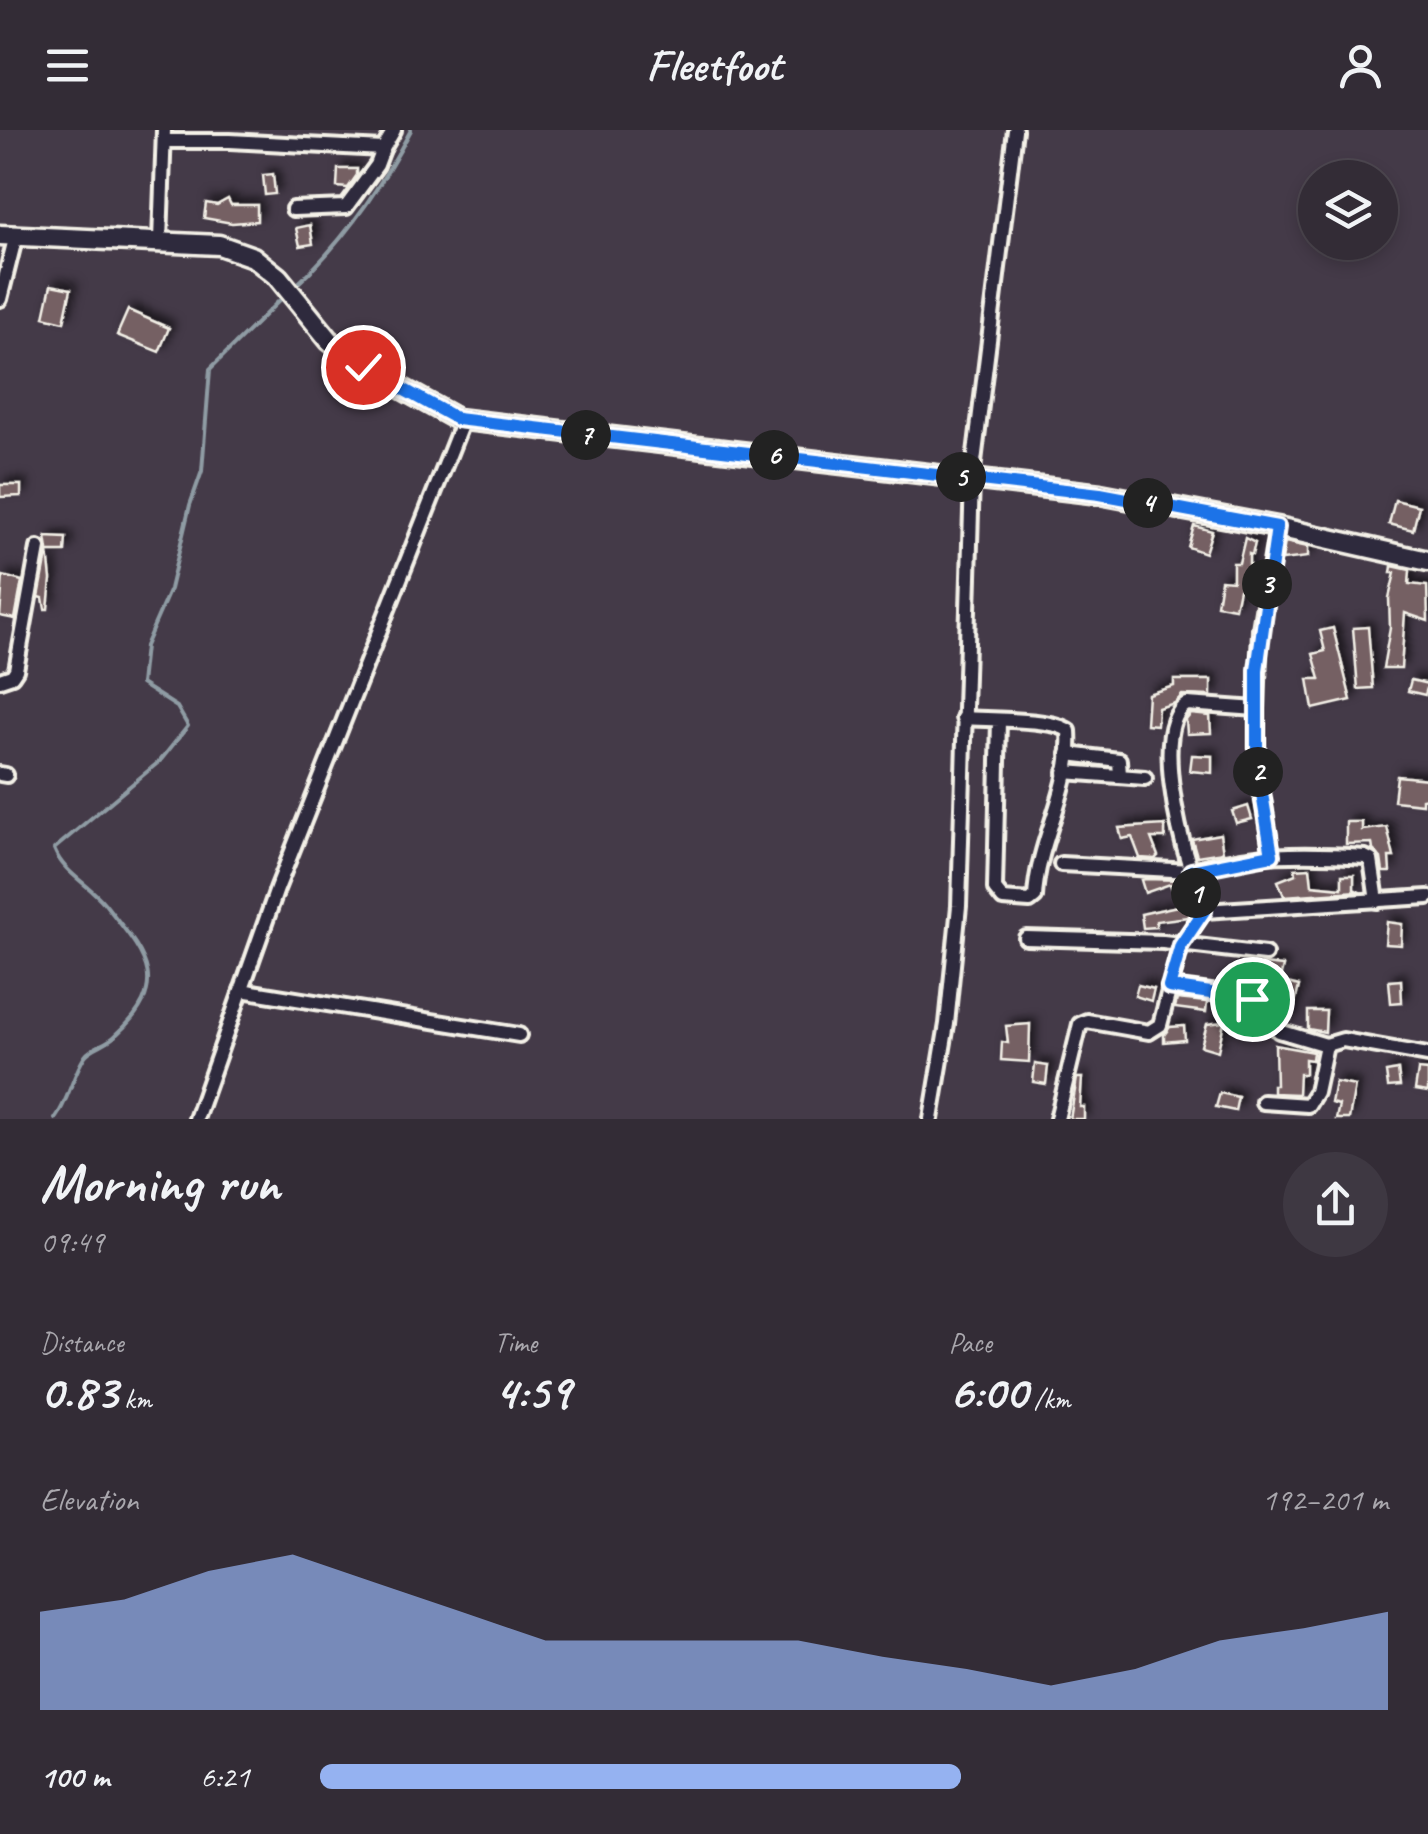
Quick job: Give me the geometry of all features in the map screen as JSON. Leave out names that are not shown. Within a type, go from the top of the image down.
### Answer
[{"type":"main road","points":[[8,235],[219,245],[252,257],[278,277],[304,314],[330,341],[363,367],[463,420],[1100,494],[1428,560]]},
{"type":"street","points":[[293,209],[346,207],[370,176],[394,130]]},
{"type":"street","points":[[931,1119],[947,1024],[959,906],[972,478],[1015,130]]},
{"type":"street","points":[[160,240],[164,136],[383,149]]},
{"type":"street","points":[[0,299],[8,235]]},
{"type":"street","points":[[196,1119],[277,889],[463,420]]},
{"type":"street","points":[[1272,855],[1257,763],[1257,709],[1260,629],[1277,527]]},
{"type":"street","points":[[0,680],[16,670],[38,548]]},
{"type":"street","points":[[1204,911],[1197,899],[1175,810],[1172,726],[1179,709],[1188,704],[1257,709]]},
{"type":"street","points":[[963,718],[999,720],[1066,728],[1070,736],[1058,811],[1040,856],[1036,896],[1030,901],[999,898],[995,889],[999,720]]},
{"type":"street","points":[[1068,754],[1120,760],[1120,776]]},
{"type":"street","points":[[1065,772],[1144,778]]},
{"type":"street","points":[[1061,864],[1191,871],[1272,855],[1365,857],[1371,860],[1374,870],[1377,901]]},
{"type":"street","points":[[1204,911],[1428,897]]},
{"type":"street","points":[[1057,1119],[1080,1024],[1088,1021],[1153,1031],[1160,1025],[1181,945],[1204,911]]},
{"type":"street","points":[[1026,938],[1120,940],[1265,954]]},
{"type":"street","points":[[1169,987],[1244,996],[1258,1005],[1279,1030],[1326,1045],[1343,1040],[1428,1055]]},
{"type":"street","points":[[241,990],[519,1036]]},
{"type":"street","points":[[1264,1102],[1307,1112],[1316,1092],[1326,1045]]},
{"type":"building","points":[[338,169],[357,169],[348,188],[337,187]]},
{"type":"building","points":[[273,174],[275,194],[265,195],[263,175]]},
{"type":"building","points":[[228,199],[231,205],[257,205],[257,221],[232,223],[204,218],[206,203],[217,205]]},
{"type":"building","points":[[310,225],[313,244],[300,246],[296,228]]},
{"type":"building","points":[[51,285],[71,289],[64,322],[44,317]]},
{"type":"building","points":[[128,310],[169,328],[159,352],[117,335]]},
{"type":"building","points":[[0,485],[21,485],[21,496],[0,497]]},
{"type":"building","points":[[1395,500],[1419,506],[1413,530],[1389,524]]},
{"type":"building","points":[[1194,526],[1212,531],[1205,553],[1188,547]]},
{"type":"building","points":[[46,537],[66,538],[65,552],[48,552],[48,609],[39,597],[48,550]]},
{"type":"building","points":[[1245,538],[1255,543],[1252,555],[1249,554],[1249,574],[1243,574],[1243,589],[1239,589],[1235,608],[1217,605],[1221,580],[1233,581],[1233,563],[1239,563]]},
{"type":"building","points":[[1285,542],[1308,547],[1308,557],[1282,560]]},
{"type":"building","points":[[1392,566],[1410,570],[1409,584],[1427,586],[1428,621],[1405,613],[1401,668],[1383,668],[1395,573],[1391,573]]},
{"type":"building","points":[[3,576],[22,581],[15,619],[0,616]]},
{"type":"building","points":[[1368,627],[1373,688],[1358,689],[1353,628]]},
{"type":"building","points":[[1333,628],[1351,700],[1313,709],[1308,679],[1320,679],[1313,654],[1325,651],[1320,631]]},
{"type":"building","points":[[1174,680],[1211,680],[1211,696],[1182,695],[1175,703],[1158,708],[1157,725],[1146,724],[1148,694],[1174,686]]},
{"type":"building","points":[[1411,680],[1428,684],[1425,695],[1408,691]]},
{"type":"building","points":[[1191,714],[1210,716],[1211,733],[1187,734],[1186,720]]},
{"type":"building","points":[[1192,755],[1212,756],[1212,773],[1190,771]]},
{"type":"building","points":[[1397,776],[1428,779],[1428,798],[1422,799],[1422,804],[1394,801]]},
{"type":"building","points":[[1248,806],[1252,819],[1236,823],[1232,811]]},
{"type":"building","points":[[1346,822],[1362,822],[1362,830],[1387,827],[1394,857],[1389,857],[1390,872],[1383,872],[1381,858],[1372,843],[1346,844]]},
{"type":"building","points":[[1165,825],[1165,838],[1151,838],[1158,856],[1155,859],[1140,858],[1132,837],[1122,839],[1119,828]]},
{"type":"building","points":[[1220,834],[1223,852],[1197,856],[1192,839]]},
{"type":"building","points":[[1310,868],[1312,885],[1342,888],[1342,875],[1354,875],[1354,889],[1358,891],[1284,896],[1278,881],[1296,874],[1295,869]]},
{"type":"building","points":[[1141,880],[1182,880],[1183,887],[1172,889],[1170,884],[1145,893]]},
{"type":"building","points":[[1182,905],[1192,911],[1188,917],[1156,921],[1156,927],[1143,928],[1141,914]]},
{"type":"building","points":[[1387,922],[1402,924],[1401,945],[1385,944]]},
{"type":"building","points":[[1262,964],[1283,966],[1281,975],[1261,972]]},
{"type":"building","points":[[1234,966],[1249,969],[1247,982],[1231,978]]},
{"type":"building","points":[[1401,980],[1402,1002],[1391,1003],[1389,981]]},
{"type":"building","points":[[1287,983],[1299,986],[1291,1020],[1281,1017]]},
{"type":"building","points":[[1138,985],[1154,989],[1151,1001],[1135,996]]},
{"type":"building","points":[[1177,999],[1207,1002],[1206,1012],[1175,1008]]},
{"type":"building","points":[[1308,1011],[1326,1011],[1325,1032],[1308,1029]]},
{"type":"building","points":[[1224,1022],[1218,1051],[1201,1046],[1207,1024]]},
{"type":"building","points":[[1030,1024],[1029,1062],[1001,1060],[1002,1042],[1008,1043],[1006,1026]]},
{"type":"building","points":[[1184,1026],[1185,1040],[1164,1042],[1170,1027]]},
{"type":"building","points":[[1275,1045],[1313,1052],[1312,1060],[1305,1059],[1305,1074],[1299,1074],[1298,1094],[1273,1093]]},
{"type":"building","points":[[1035,1064],[1048,1066],[1046,1084],[1033,1082]]},
{"type":"building","points":[[1398,1070],[1400,1086],[1388,1087],[1386,1072]]},
{"type":"building","points":[[1418,1070],[1428,1071],[1428,1092],[1415,1090]]},
{"type":"building","points":[[1077,1078],[1082,1078],[1080,1107],[1084,1107],[1084,1119],[1070,1119]]},
{"type":"building","points":[[1335,1082],[1355,1086],[1349,1119],[1336,1119],[1339,1105],[1331,1103]]},
{"type":"building","points":[[1220,1093],[1238,1097],[1235,1111],[1216,1107]]},
{"type":"waterway","points":[[293,288],[359,214],[411,130]]},
{"type":"waterway","points":[[55,1119],[85,1056],[113,1038],[134,1016],[148,983],[146,968],[131,938],[54,849],[160,761],[188,726],[177,707],[141,684],[145,646],[170,589],[202,471],[210,369],[286,294]]},
{"type":"route","points":[[363,367],[457,419],[1100,494],[1277,527],[1257,670],[1257,763],[1272,855],[1191,871],[1204,911],[1181,945],[1169,987],[1252,999]]}]
